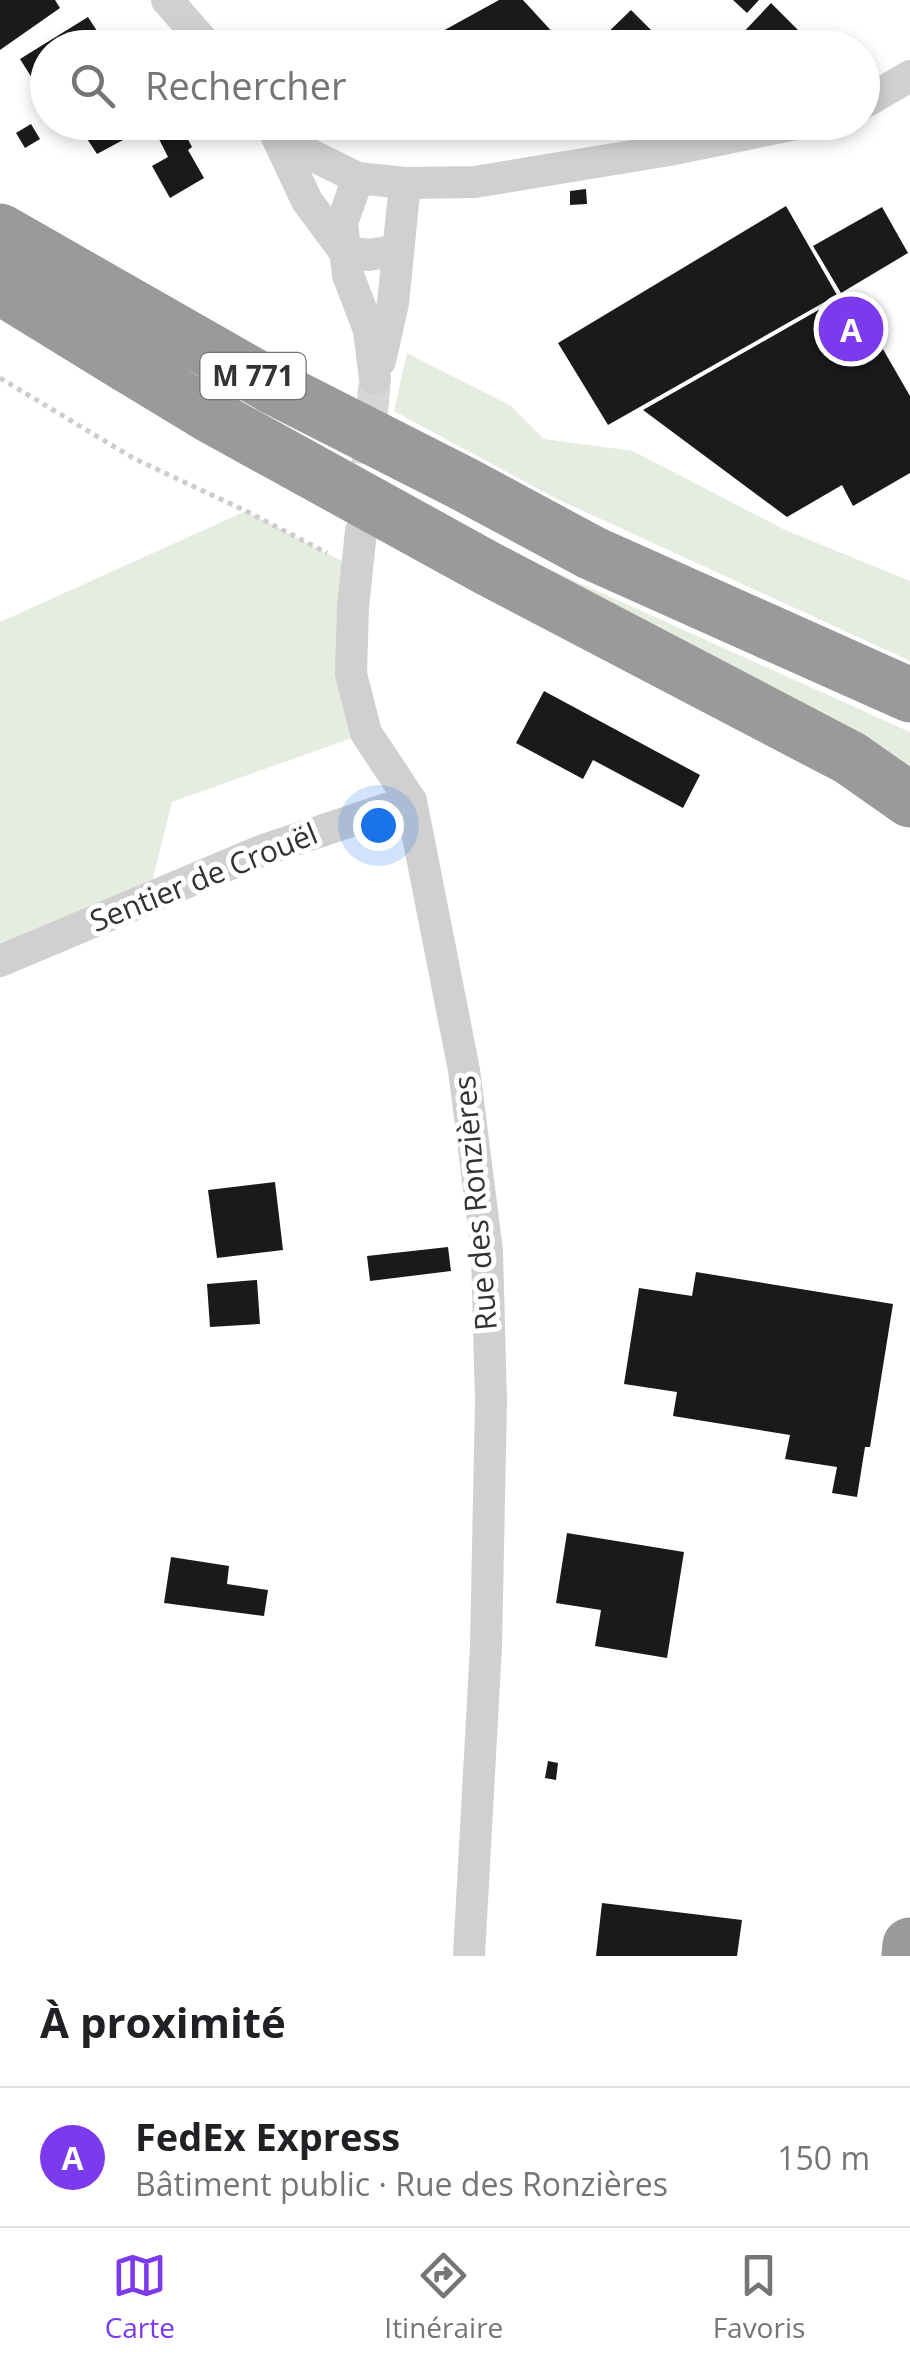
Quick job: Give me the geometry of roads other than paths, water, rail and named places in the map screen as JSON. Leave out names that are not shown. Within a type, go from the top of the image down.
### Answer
[{"type":"highway","points":[[0,215],[50,260]]},
{"type":"highway","name":"M 771","points":[[0,231],[275,388],[592,553],[910,695]]},
{"type":"highway","name":"M 771","points":[[0,287],[128,365],[226,402],[450,510],[592,553]]},
{"type":"highway","points":[[128,365],[211,416],[487,568],[850,758],[910,800]]},
{"type":"highway","points":[[908,1956],[910,1945]]},
{"type":"street","points":[[167,0],[193,30]]},
{"type":"street","points":[[880,94],[910,76]]},
{"type":"street","points":[[280,140],[307,202],[345,252],[368,255],[398,250]]},
{"type":"street","points":[[291,140],[303,151],[358,178],[405,183],[475,182],[718,140]]},
{"type":"street","points":[[358,178],[342,224],[348,275],[368,330],[375,380],[394,302],[405,183]]},
{"type":"street","name":"Rue des Ronzières","points":[[361,531],[353,607],[352,674],[366,732],[411,801],[464,1070],[487,1251],[490,1401],[486,1646],[469,1956]]},
{"type":"street","name":"Sentier de Crouël","points":[[0,961],[261,851],[411,801]]},
{"type":"tunnel","points":[[363,512],[375,379]]},
{"type":"place","name":"FedEx Express","points":[[851,329]]}]
